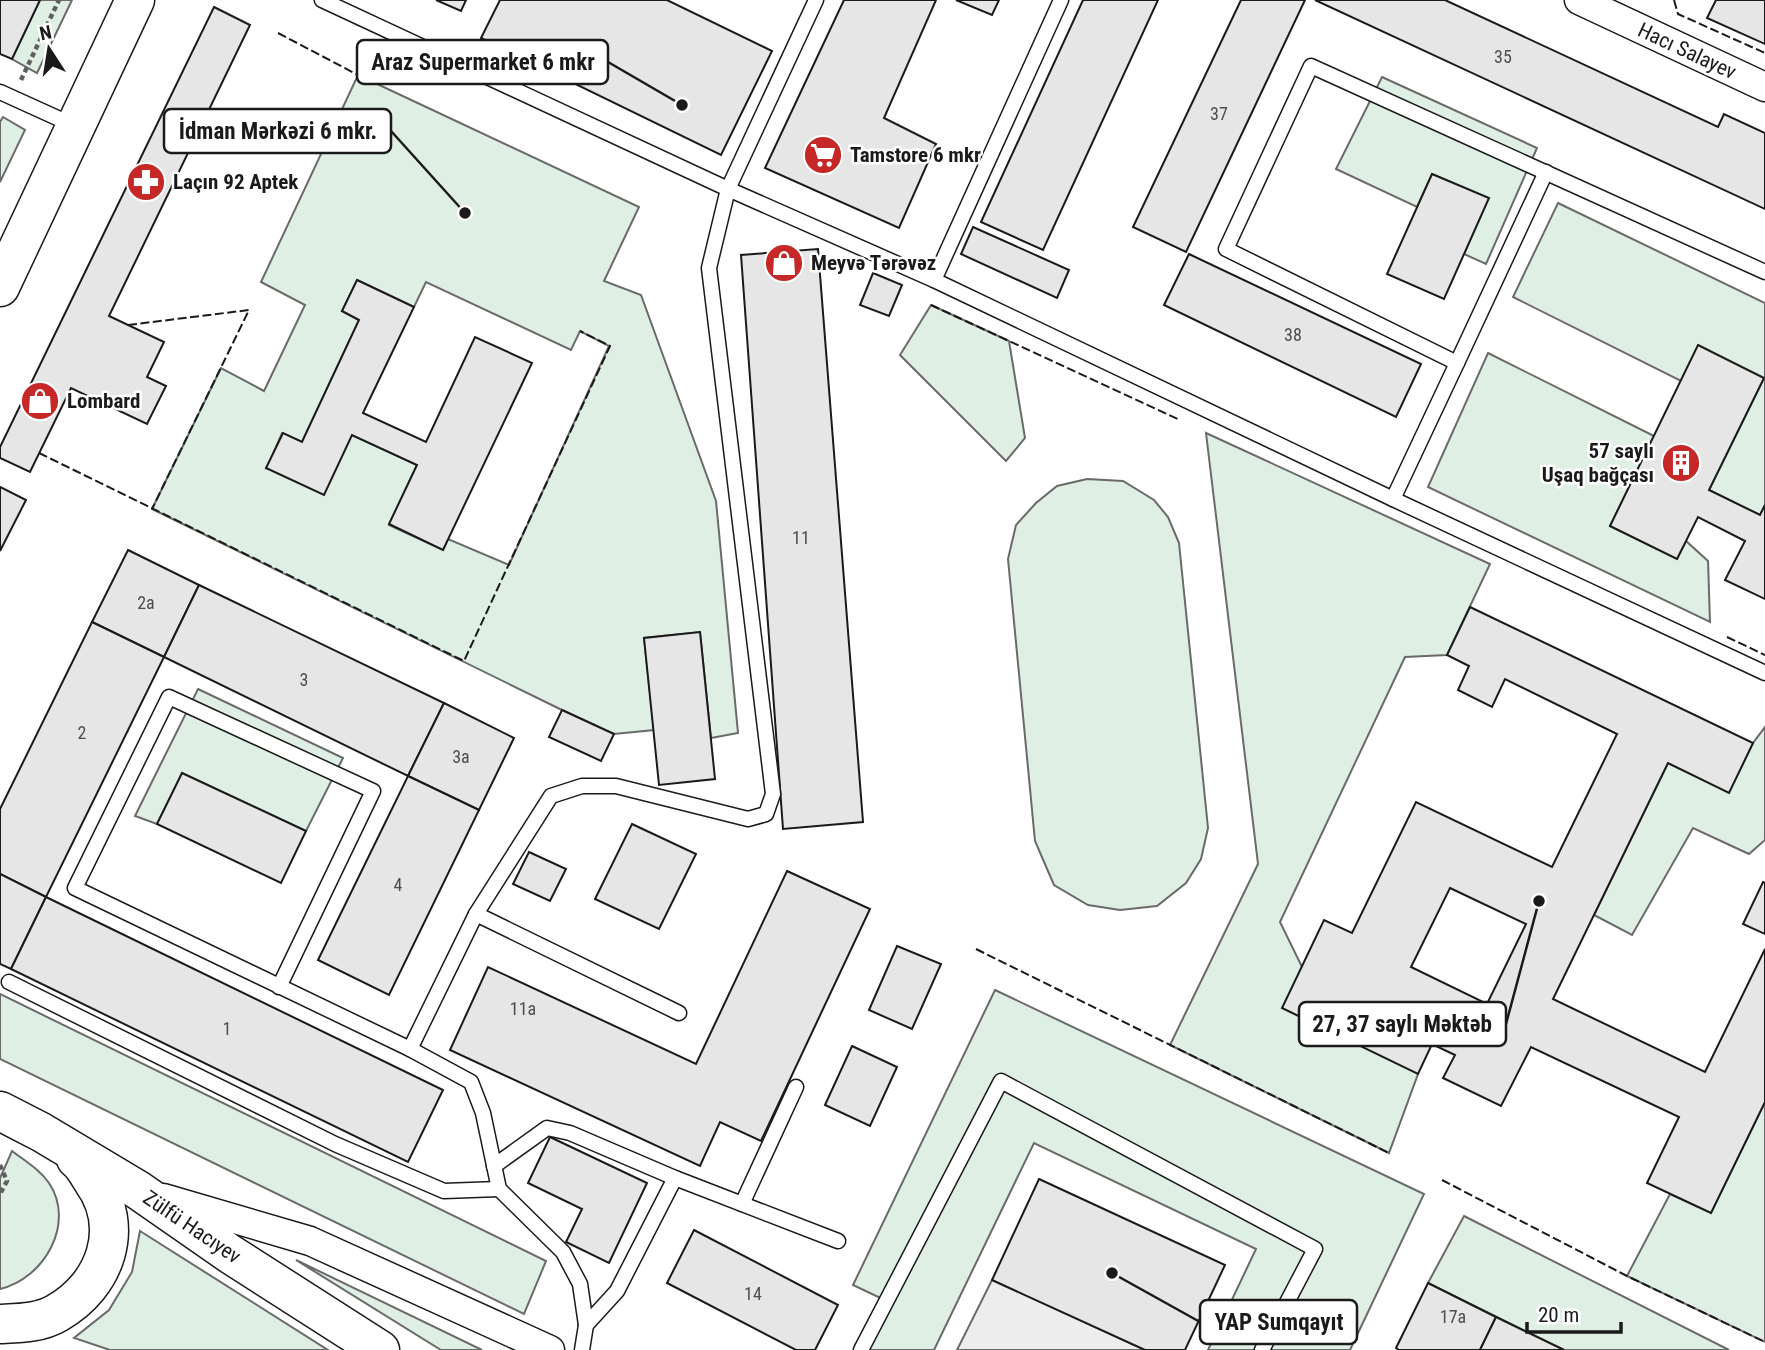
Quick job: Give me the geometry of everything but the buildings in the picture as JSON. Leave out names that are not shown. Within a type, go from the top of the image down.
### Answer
[{"type":"main road","points":[[0,287],[135,0]]},
{"type":"main road","name":"Zülfü Hacıyev","points":[[0,1111],[41,1132],[138,1190],[230,1254],[380,1350]]},
{"type":"main road","points":[[0,1324],[29,1323],[56,1314],[78,1298],[92,1283],[107,1253],[109,1223],[105,1202],[95,1183],[80,1162],[41,1132]]},
{"type":"main road","points":[[0,1334],[42,1350]]},
{"type":"street","name":"Hacı Salayev","points":[[1592,3],[1762,86]]},
{"type":"street","points":[[138,1190],[310,1241],[550,1350]]},
{"type":"lane","points":[[322,0],[728,189],[934,281],[1765,673]]},
{"type":"lane","points":[[410,1049],[476,914],[551,796],[582,786],[615,786],[748,819],[766,814],[773,794],[709,268],[728,189],[816,0]]},
{"type":"lane","points":[[934,281],[1061,0]]},
{"type":"lane","points":[[1457,363],[1226,248],[1311,65],[1765,272]]},
{"type":"lane","points":[[6,95],[76,127]]},
{"type":"lane","points":[[1393,499],[1546,172]]},
{"type":"lane","points":[[279,987],[373,791],[169,697],[75,888],[279,987],[410,1049],[471,1082],[482,1114],[499,1189],[563,1252],[580,1284],[586,1325],[583,1350]]},
{"type":"lane","points":[[476,914],[679,1013]]},
{"type":"lane","points":[[9,982],[334,1144],[444,1191],[499,1189]]},
{"type":"lane","points":[[861,1350],[1001,1081],[1315,1249],[1262,1350]]},
{"type":"lane","points":[[742,1204],[796,1087]]},
{"type":"lane","points":[[494,1167],[547,1128],[570,1133],[674,1178],[838,1241]]},
{"type":"lane","points":[[586,1325],[617,1291],[674,1178]]},
{"type":"path","points":[[6,95],[59,0]]},
{"type":"path","points":[[0,1165],[6,1181],[0,1194]]},
{"type":"green space","points":[[40,0],[72,0],[37,73],[12,59]]},
{"type":"green space","points":[[358,75],[639,207],[604,281],[641,295],[716,501],[738,733],[711,738],[700,632],[644,638],[654,730],[614,734],[152,509],[221,368],[264,391],[305,305],[261,282]],"holes":[[[357,280],[414,307],[426,282],[571,350],[580,331],[609,346],[509,565],[448,539],[443,550],[389,525],[417,465],[352,435],[267,468],[282,433],[302,442],[359,320],[342,311]]]},
{"type":"green space","points":[[1382,77],[1537,148],[1486,264],[1464,254],[1488,198],[1432,174],[1417,207],[1336,169]]},
{"type":"green space","points":[[3,117],[25,130],[0,182],[0,122]]},
{"type":"green space","points":[[1558,203],[1765,303],[1765,505],[1760,515],[1709,490],[1764,378],[1698,346],[1681,381],[1513,297]]},
{"type":"green space","points":[[931,305],[1009,341],[1025,438],[1006,461],[900,355]]},
{"type":"green space","points":[[1488,353],[1654,436],[1610,526],[1677,559],[1686,541],[1708,561],[1710,622],[1428,487]]},
{"type":"green space","points":[[1206,433],[1490,564],[1447,655],[1405,657],[1280,922],[1302,967],[1418,1074],[1389,1153],[1170,1045],[1258,864]]},
{"type":"green space","points":[[1087,479],[1123,481],[1154,500],[1168,517],[1179,543],[1208,828],[1201,859],[1186,883],[1157,906],[1120,910],[1088,905],[1054,885],[1035,841],[1008,559],[1016,525],[1036,503],[1057,486]]},
{"type":"green space","points":[[198,689],[343,758],[306,831],[182,773],[157,824],[135,816]]},
{"type":"green space","points":[[1765,727],[1765,840],[1749,854],[1693,828],[1632,935],[1594,915],[1668,763],[1729,792],[1753,743]]},
{"type":"green space","points":[[995,990],[1424,1194],[1350,1350],[1208,1350],[1256,1249],[1034,1143],[934,1350],[868,1350],[891,1303],[853,1285]]},
{"type":"green space","points":[[0,994],[546,1261],[524,1314],[0,1059]]},
{"type":"green space","points":[[1765,1102],[1765,1342],[1627,1276],[1670,1194],[1711,1213]]},
{"type":"green space","points":[[12,1151],[49,1183],[59,1215],[57,1231],[42,1262],[16,1283],[0,1289],[0,1178]]},
{"type":"green space","points":[[1464,1216],[1729,1350],[1564,1350],[1428,1283]]},
{"type":"green space","points":[[140,1231],[328,1350],[110,1350],[74,1338],[109,1310],[132,1272]]},
{"type":"green space","points":[[296,1260],[482,1350],[441,1350]]},
{"type":"shaded area","points":[[992,1280],[1145,1350],[957,1350]]},
{"type":"fence","points":[[1674,0],[1678,14],[1765,53]]},
{"type":"fence","points":[[278,33],[358,75]]},
{"type":"fence","points":[[931,305],[1180,420]]},
{"type":"fence","points":[[128,325],[249,310],[152,509]]},
{"type":"fence","points":[[39,453],[464,661],[610,346],[580,331]]},
{"type":"fence","points":[[1727,637],[1765,655]]},
{"type":"fence","points":[[976,949],[1389,1153]]},
{"type":"fence","points":[[1442,1180],[1627,1276],[1765,1342]]},
{"type":"place","name":"Araz Supermarket 6 mkr","points":[[682,105]]},
{"type":"place","name":"Tamstore 6 mkr","points":[[823,155]]},
{"type":"place","name":"Laçın 92 Aptek","points":[[146,182]]},
{"type":"place","name":"İdman Mәrkәzi 6 mkr.","points":[[465,213]]},
{"type":"place","name":"Meyvə Tərəvəz","points":[[784,263]]},
{"type":"place","name":"Lombard","points":[[40,401]]},
{"type":"place","name":"57 saylı Uşaq bağçası","points":[[1681,463]]},
{"type":"place","name":"27, 37 saylı Məktəb","points":[[1539,901]]},
{"type":"place","name":"YAP Sumqayıt","points":[[1112,1273]]}]
